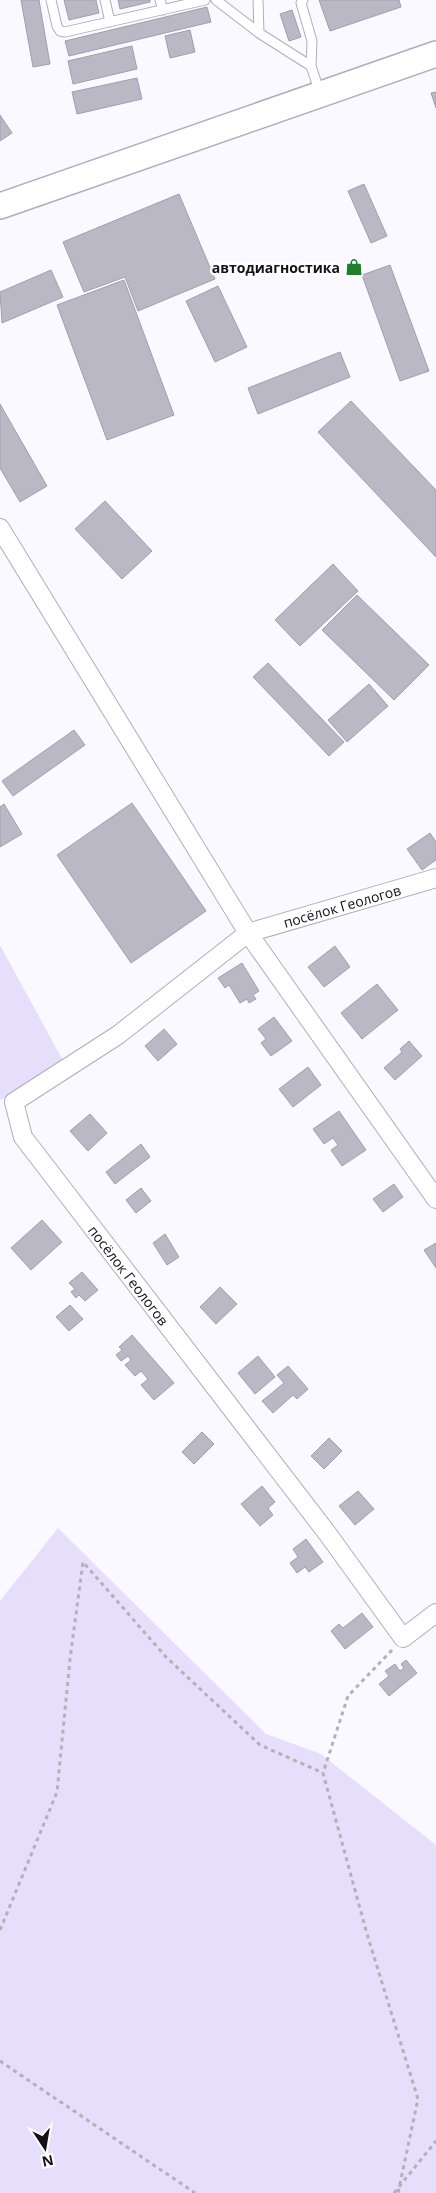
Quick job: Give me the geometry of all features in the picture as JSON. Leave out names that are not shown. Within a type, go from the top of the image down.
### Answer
[{"type":"street","points":[[0,206],[436,54]]},
{"type":"street","points":[[0,528],[248,933],[436,1199]]},
{"type":"street","name":"посёлок Геологов","points":[[403,1638],[327,1533],[23,1137],[7,1103],[118,1035],[248,933],[436,878]]},
{"type":"street","points":[[403,1638],[436,1613]]},
{"type":"lane","points":[[51,0],[57,26],[60,31],[65,32],[205,0]]},
{"type":"lane","points":[[105,0],[110,22]]},
{"type":"lane","points":[[160,0],[163,10]]},
{"type":"lane","points":[[216,0],[259,33],[310,66]]},
{"type":"lane","points":[[258,0],[259,33]]},
{"type":"lane","points":[[303,0],[300,3],[301,9],[312,41],[310,66],[320,93]]},
{"type":"path","points":[[0,1930],[57,1792],[70,1659],[83,1562],[166,1657],[260,1745],[323,1773]]},
{"type":"path","points":[[398,2193],[418,2099],[367,1934],[323,1773],[348,1696],[403,1638]]},
{"type":"path","points":[[0,2061],[195,2193]]},
{"type":"path","points":[[394,2193],[436,2141]]},
{"type":"shaded area","points":[[0,945],[67,1068],[0,1100]]},
{"type":"shaded area","points":[[58,1528],[266,1734],[321,1754],[436,1845],[436,2193],[0,2193],[0,1601]]},
{"type":"building","points":[[21,0],[39,0],[50,64],[33,67]]},
{"type":"building","points":[[64,0],[96,0],[99,13],[69,20]]},
{"type":"building","points":[[118,0],[150,0],[150,2],[120,9]]},
{"type":"building","points":[[319,0],[399,0],[401,7],[330,31]]},
{"type":"building","points":[[207,7],[211,22],[69,56],[65,41]]},
{"type":"building","points":[[292,10],[301,37],[289,41],[280,14]]},
{"type":"building","points":[[190,30],[195,52],[170,58],[165,36]]},
{"type":"building","points":[[132,46],[137,69],[73,84],[68,61]]},
{"type":"building","points":[[137,78],[142,99],[77,114],[72,92]]},
{"type":"building","points":[[436,92],[436,108],[431,93]]},
{"type":"building","points":[[0,115],[12,133],[0,141]]},
{"type":"building","points":[[364,184],[387,236],[371,243],[348,191]]},
{"type":"building","points":[[179,194],[215,279],[138,311],[125,277],[84,292],[63,242]]},
{"type":"building","points":[[390,265],[429,371],[400,381],[362,275]]},
{"type":"building","points":[[51,270],[63,297],[2,323],[0,292]]},
{"type":"building","points":[[124,280],[174,415],[107,440],[57,305]]},
{"type":"building","points":[[218,286],[247,347],[215,362],[186,301]]},
{"type":"building","points":[[340,352],[350,377],[258,414],[248,388]]},
{"type":"building","points":[[351,401],[436,490],[436,557],[318,432]]},
{"type":"building","points":[[0,404],[47,486],[20,502],[0,468]]},
{"type":"building","points":[[105,501],[152,551],[122,579],[75,529]]},
{"type":"building","points":[[333,564],[358,591],[300,646],[275,620]]},
{"type":"building","points":[[357,595],[429,665],[394,700],[322,630]]},
{"type":"building","points":[[268,663],[344,742],[329,756],[253,677]]},
{"type":"building","points":[[369,684],[388,706],[347,742],[328,720]]},
{"type":"building","points":[[74,730],[85,745],[13,796],[2,781]]},
{"type":"building","points":[[132,803],[206,911],[131,963],[57,855]]},
{"type":"building","points":[[4,804],[22,834],[0,847],[0,807]]},
{"type":"building","points":[[430,833],[436,842],[436,860],[422,870],[407,849]]},
{"type":"building","points":[[335,946],[350,967],[324,987],[308,967]]},
{"type":"building","points":[[242,963],[259,991],[253,995],[256,999],[249,1003],[247,999],[240,1003],[229,985],[225,988],[218,978]]},
{"type":"building","points":[[377,984],[398,1010],[362,1039],[341,1013]]},
{"type":"building","points":[[274,1017],[292,1041],[271,1056],[261,1043],[266,1039],[258,1029]]},
{"type":"building","points":[[164,1029],[177,1044],[158,1061],[145,1046]]},
{"type":"building","points":[[409,1041],[422,1056],[395,1080],[384,1068],[402,1052],[400,1049]]},
{"type":"building","points":[[308,1067],[321,1085],[293,1107],[279,1089]]},
{"type":"building","points":[[339,1111],[366,1150],[342,1166],[331,1150],[338,1145],[333,1138],[324,1144],[313,1129]]},
{"type":"building","points":[[90,1114],[107,1133],[88,1151],[70,1131]]},
{"type":"building","points":[[141,1144],[150,1157],[115,1184],[106,1172]]},
{"type":"building","points":[[394,1184],[403,1197],[383,1212],[373,1199]]},
{"type":"building","points":[[141,1188],[151,1201],[136,1213],[126,1200]]},
{"type":"building","points":[[42,1220],[62,1242],[31,1270],[11,1248]]},
{"type":"building","points":[[165,1234],[179,1257],[167,1265],[153,1243]]},
{"type":"building","points":[[436,1243],[436,1268],[424,1250]]},
{"type":"building","points":[[82,1272],[98,1290],[85,1301],[79,1295],[76,1298],[71,1292],[75,1289],[69,1283]]},
{"type":"building","points":[[220,1287],[237,1304],[216,1324],[200,1307]]},
{"type":"building","points":[[70,1305],[83,1319],[69,1331],[56,1317]]},
{"type":"building","points":[[132,1335],[174,1383],[154,1400],[141,1385],[148,1379],[141,1371],[135,1376],[125,1365],[131,1360],[128,1356],[121,1361],[116,1355],[122,1350],[119,1347]]},
{"type":"building","points":[[258,1356],[275,1377],[255,1394],[238,1373]]},
{"type":"building","points":[[288,1366],[308,1389],[297,1399],[293,1395],[273,1413],[262,1401],[284,1383],[277,1375]]},
{"type":"building","points":[[202,1432],[214,1444],[194,1464],[182,1452]]},
{"type":"building","points":[[329,1438],[342,1451],[324,1469],[311,1456]]},
{"type":"building","points":[[262,1486],[275,1502],[268,1508],[273,1515],[260,1526],[241,1504]]},
{"type":"building","points":[[358,1491],[374,1509],[355,1525],[339,1506]]},
{"type":"building","points":[[306,1539],[323,1562],[309,1572],[305,1567],[297,1573],[290,1563],[298,1557],[293,1549]]},
{"type":"building","points":[[362,1613],[373,1627],[345,1649],[331,1631],[339,1624],[343,1628]]},
{"type":"building","points":[[406,1660],[417,1673],[389,1696],[379,1684],[389,1676],[385,1671],[395,1664],[400,1671],[404,1668],[401,1664]]},
{"type":"place","name":"автодиагностика","points":[[354,267]]}]
